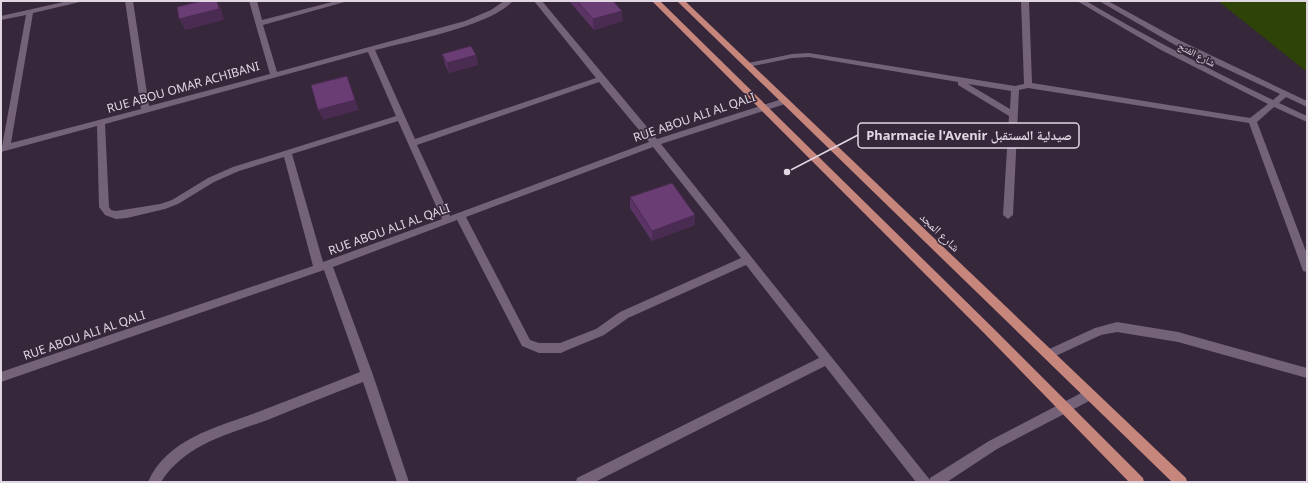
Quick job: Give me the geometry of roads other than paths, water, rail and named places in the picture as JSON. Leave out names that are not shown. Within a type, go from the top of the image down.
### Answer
[{"type":"main road","points":[[656,1],[1064,406],[1138,482]]},
{"type":"main road","name":"شارع المجد","points":[[681,1],[1181,482]]},
{"type":"street","points":[[1,18],[78,1]]},
{"type":"street","points":[[129,1],[145,110]]},
{"type":"street","points":[[253,1],[261,23],[274,74]]},
{"type":"street","points":[[261,23],[344,1]]},
{"type":"street","name":"RUE ABOU OMAR ACHIBANI","points":[[4,148],[101,123],[274,74],[371,50],[468,23],[494,12],[509,1]]},
{"type":"street","points":[[538,1],[655,143],[924,482]]},
{"type":"street","points":[[1025,1],[1028,85]]},
{"type":"street","name":"شارع الفتح","points":[[1080,1],[1124,27],[1204,69],[1307,118]]},
{"type":"street","name":"شارع الفتح","points":[[1103,1],[1178,43],[1307,104]]},
{"type":"street","points":[[4,148],[30,12]]},
{"type":"street","points":[[371,50],[447,220]]},
{"type":"street","points":[[748,66],[792,56],[809,55],[1015,89],[1028,85],[1252,121],[1285,94]]},
{"type":"street","points":[[413,143],[601,79]]},
{"type":"street","points":[[957,80],[1014,115]]},
{"type":"street","points":[[1008,215],[1015,89]]},
{"type":"street","name":"RUE ABOU ALI AL QALI","points":[[1,377],[323,267],[655,143],[785,101]]},
{"type":"street","points":[[101,123],[104,208],[108,213],[116,215],[162,207],[175,202],[198,187],[223,175],[400,117]]},
{"type":"street","points":[[1252,121],[1307,268]]},
{"type":"street","points":[[287,153],[323,267],[367,375],[403,482]]},
{"type":"street","points":[[460,216],[526,343],[539,348],[562,348],[600,332],[624,315],[747,260]]},
{"type":"street","points":[[1049,354],[1099,331],[1117,327],[1178,337],[1307,373]]},
{"type":"street","points":[[582,482],[827,360]]},
{"type":"street","points":[[154,482],[163,468],[180,452],[212,433],[241,424],[367,375]]},
{"type":"street","points":[[935,482],[993,445],[1089,394]]},
{"type":"place","name":"Pharmacie l'Avenir صيدلية المستقبل","points":[[787,172]]}]
